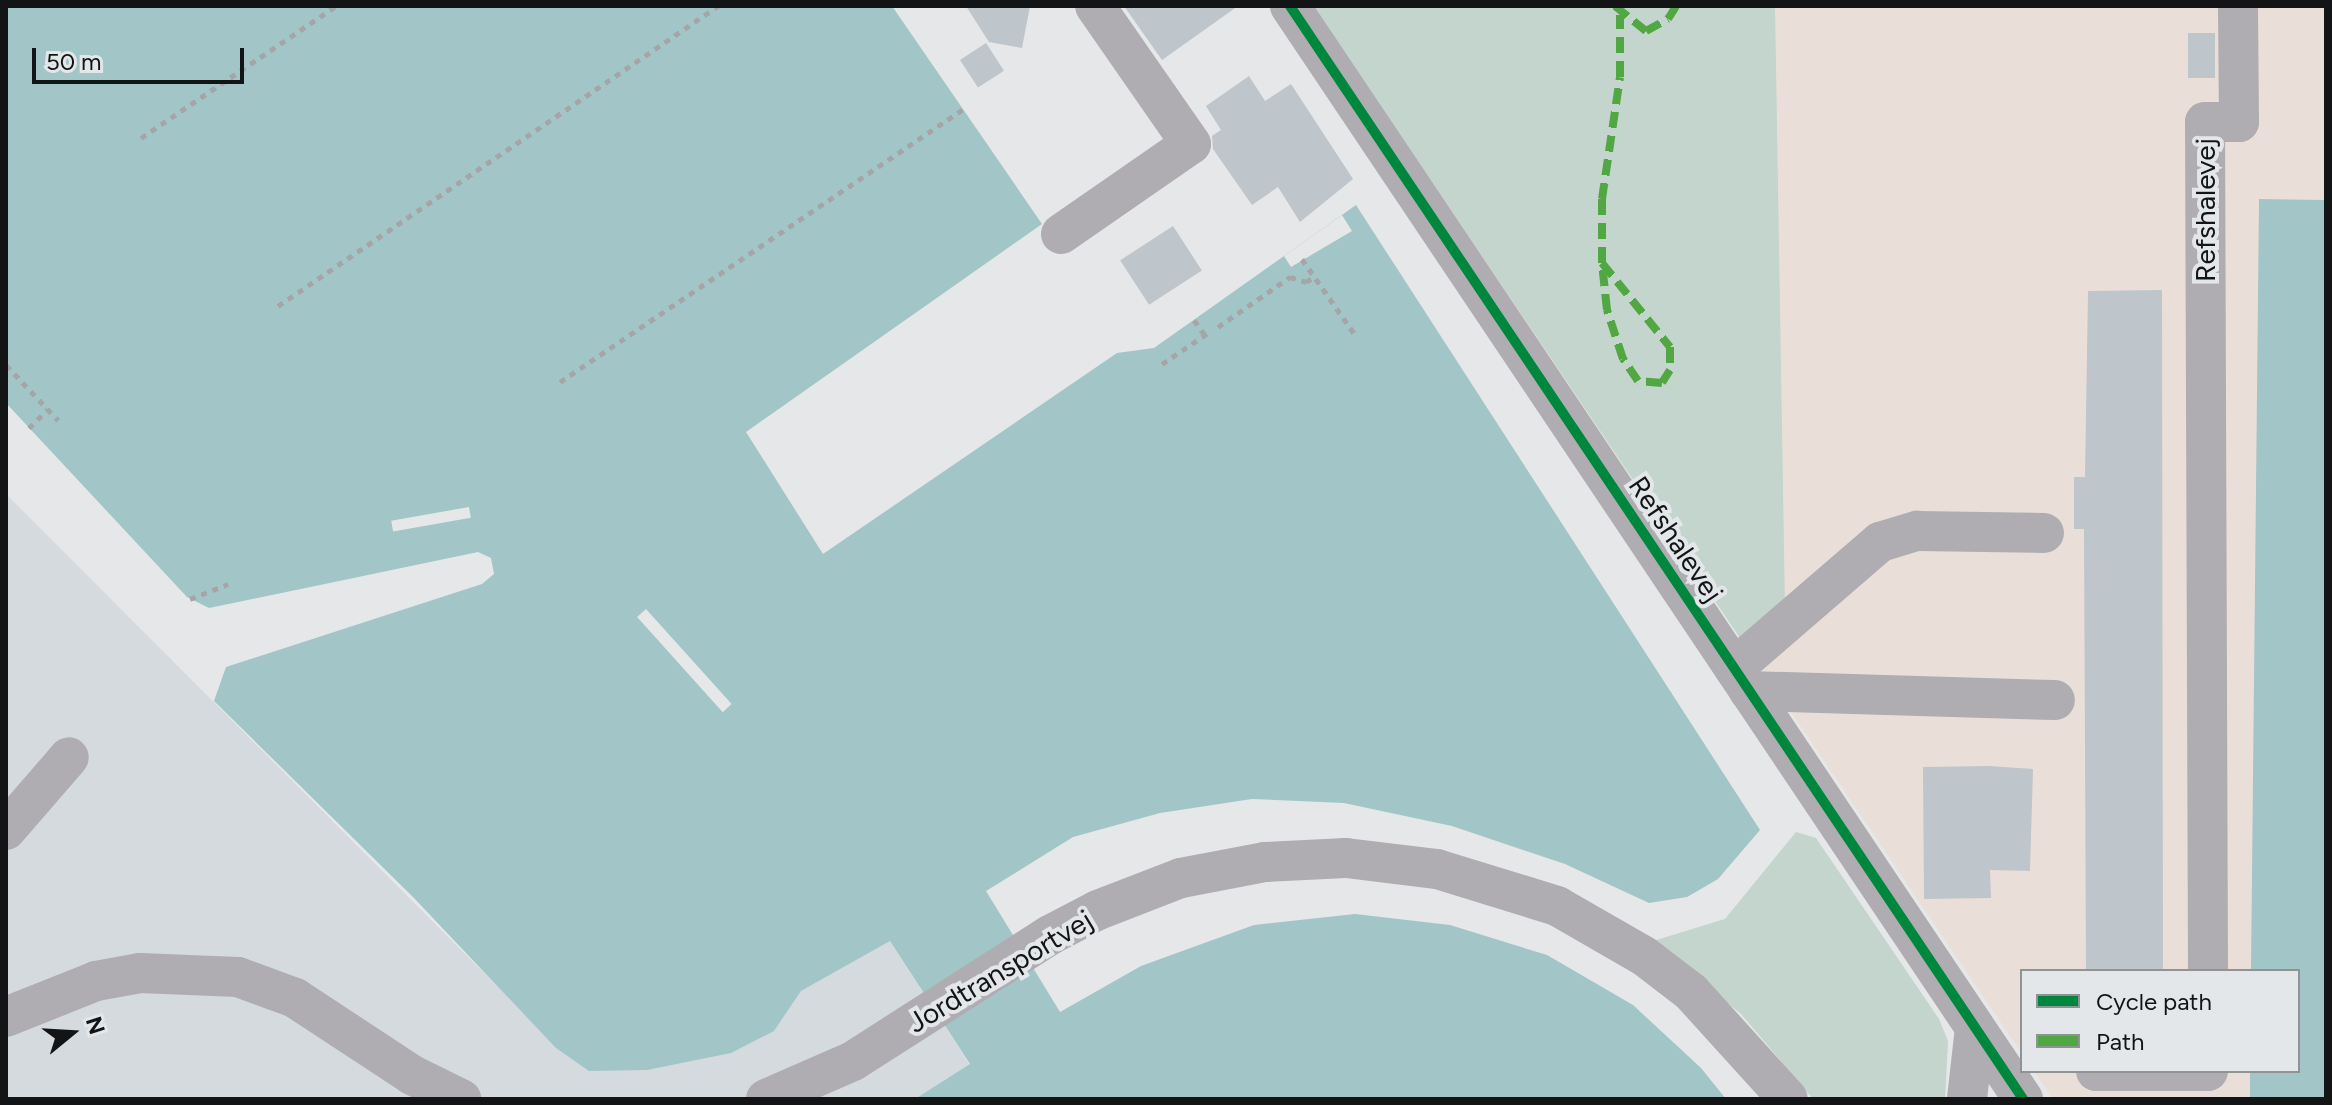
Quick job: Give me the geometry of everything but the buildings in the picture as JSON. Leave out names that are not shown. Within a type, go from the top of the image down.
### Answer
[{"type":"street","points":[[1061,234],[1191,144],[1095,6]]},
{"type":"street","name":"Refshalevej","points":[[1290,6],[1742,680],[1996,1046],[2023,1099]]},
{"type":"street","name":"Refshalevej","points":[[2208,969],[2205,122],[2239,122],[2238,6]]},
{"type":"street","points":[[1742,680],[1880,542],[1917,531],[2044,533]]},
{"type":"street","points":[[1742,680],[2055,700]]},
{"type":"street","points":[[6,830],[69,757]]},
{"type":"street","name":"Jordtransportvej","points":[[766,1099],[853,1061],[1025,952],[1098,910],[1181,878],[1265,862],[1332,859],[1437,869],[1557,906],[1644,956],[1691,992],[1788,1099]]},
{"type":"street","points":[[6,1017],[96,981],[140,973],[238,977],[295,998],[412,1075],[461,1099]]},
{"type":"street","points":[[1967,1099],[1996,1046]]},
{"type":"path","points":[[141,138],[336,6]]},
{"type":"path","points":[[278,306],[718,6]]},
{"type":"path","points":[[560,382],[963,109]]},
{"type":"path","points":[[1302,259],[1356,336]]},
{"type":"path","points":[[1218,327],[1290,277],[1306,282],[1314,277]]},
{"type":"path","points":[[1162,364],[1208,333],[1194,320]]},
{"type":"path","points":[[6,365],[58,420]]},
{"type":"path","points":[[29,428],[48,409]]},
{"type":"path","points":[[190,599],[228,584]]},
{"type":"shaded area","points":[[1314,6],[2326,6],[2326,1099],[2053,1099],[2035,1073],[2300,1073],[2300,969],[2020,969],[2020,1051]]},
{"type":"shaded area","points":[[6,494],[531,1020],[774,1031],[801,991],[890,941],[970,1065],[915,1099],[6,1099]]},
{"type":"green space","points":[[1313,6],[1775,6],[1785,609],[1744,644]]},
{"type":"green space","points":[[1796,832],[1816,838],[1939,1019],[1948,1041],[1945,1099],[1813,1099],[1741,1014],[1653,941],[1725,919]]},
{"type":"water","points":[[6,6],[892,6],[1042,224],[746,432],[823,554],[1117,353],[1154,348],[1356,205],[1760,830],[1718,879],[1687,897],[1649,903],[1565,864],[1452,826],[1344,803],[1252,799],[1160,813],[1073,837],[986,891],[1060,1012],[1141,966],[1254,925],[1355,914],[1450,925],[1547,955],[1633,1005],[1701,1068],[1726,1099],[915,1099],[970,1064],[890,941],[801,991],[774,1031],[731,1053],[647,1070],[589,1071],[556,1048],[414,898],[214,701],[226,667],[482,584],[494,574],[491,558],[478,552],[209,608],[187,597],[6,403]]},
{"type":"water","points":[[2259,199],[2326,200],[2326,1099],[2250,1099],[2250,1073],[2300,1073],[2300,969],[2251,969]]},
{"type":"pier","points":[[1342,215],[1352,231],[1291,267],[1284,256]]},
{"type":"pier","points":[[469,507],[471,518],[393,532],[391,521]]},
{"type":"pier","points":[[646,609],[732,704],[723,712],[637,617]]},
{"type":"marked path","points":[[1615,6],[1646,31],[1668,19],[1676,6]]},
{"type":"marked path","points":[[1602,263],[1670,347],[1670,370],[1662,383],[1638,381],[1623,359],[1607,310],[1602,263],[1602,199],[1620,77],[1620,15]]},
{"type":"cycle path","points":[[1290,6],[2023,1099]]}]
